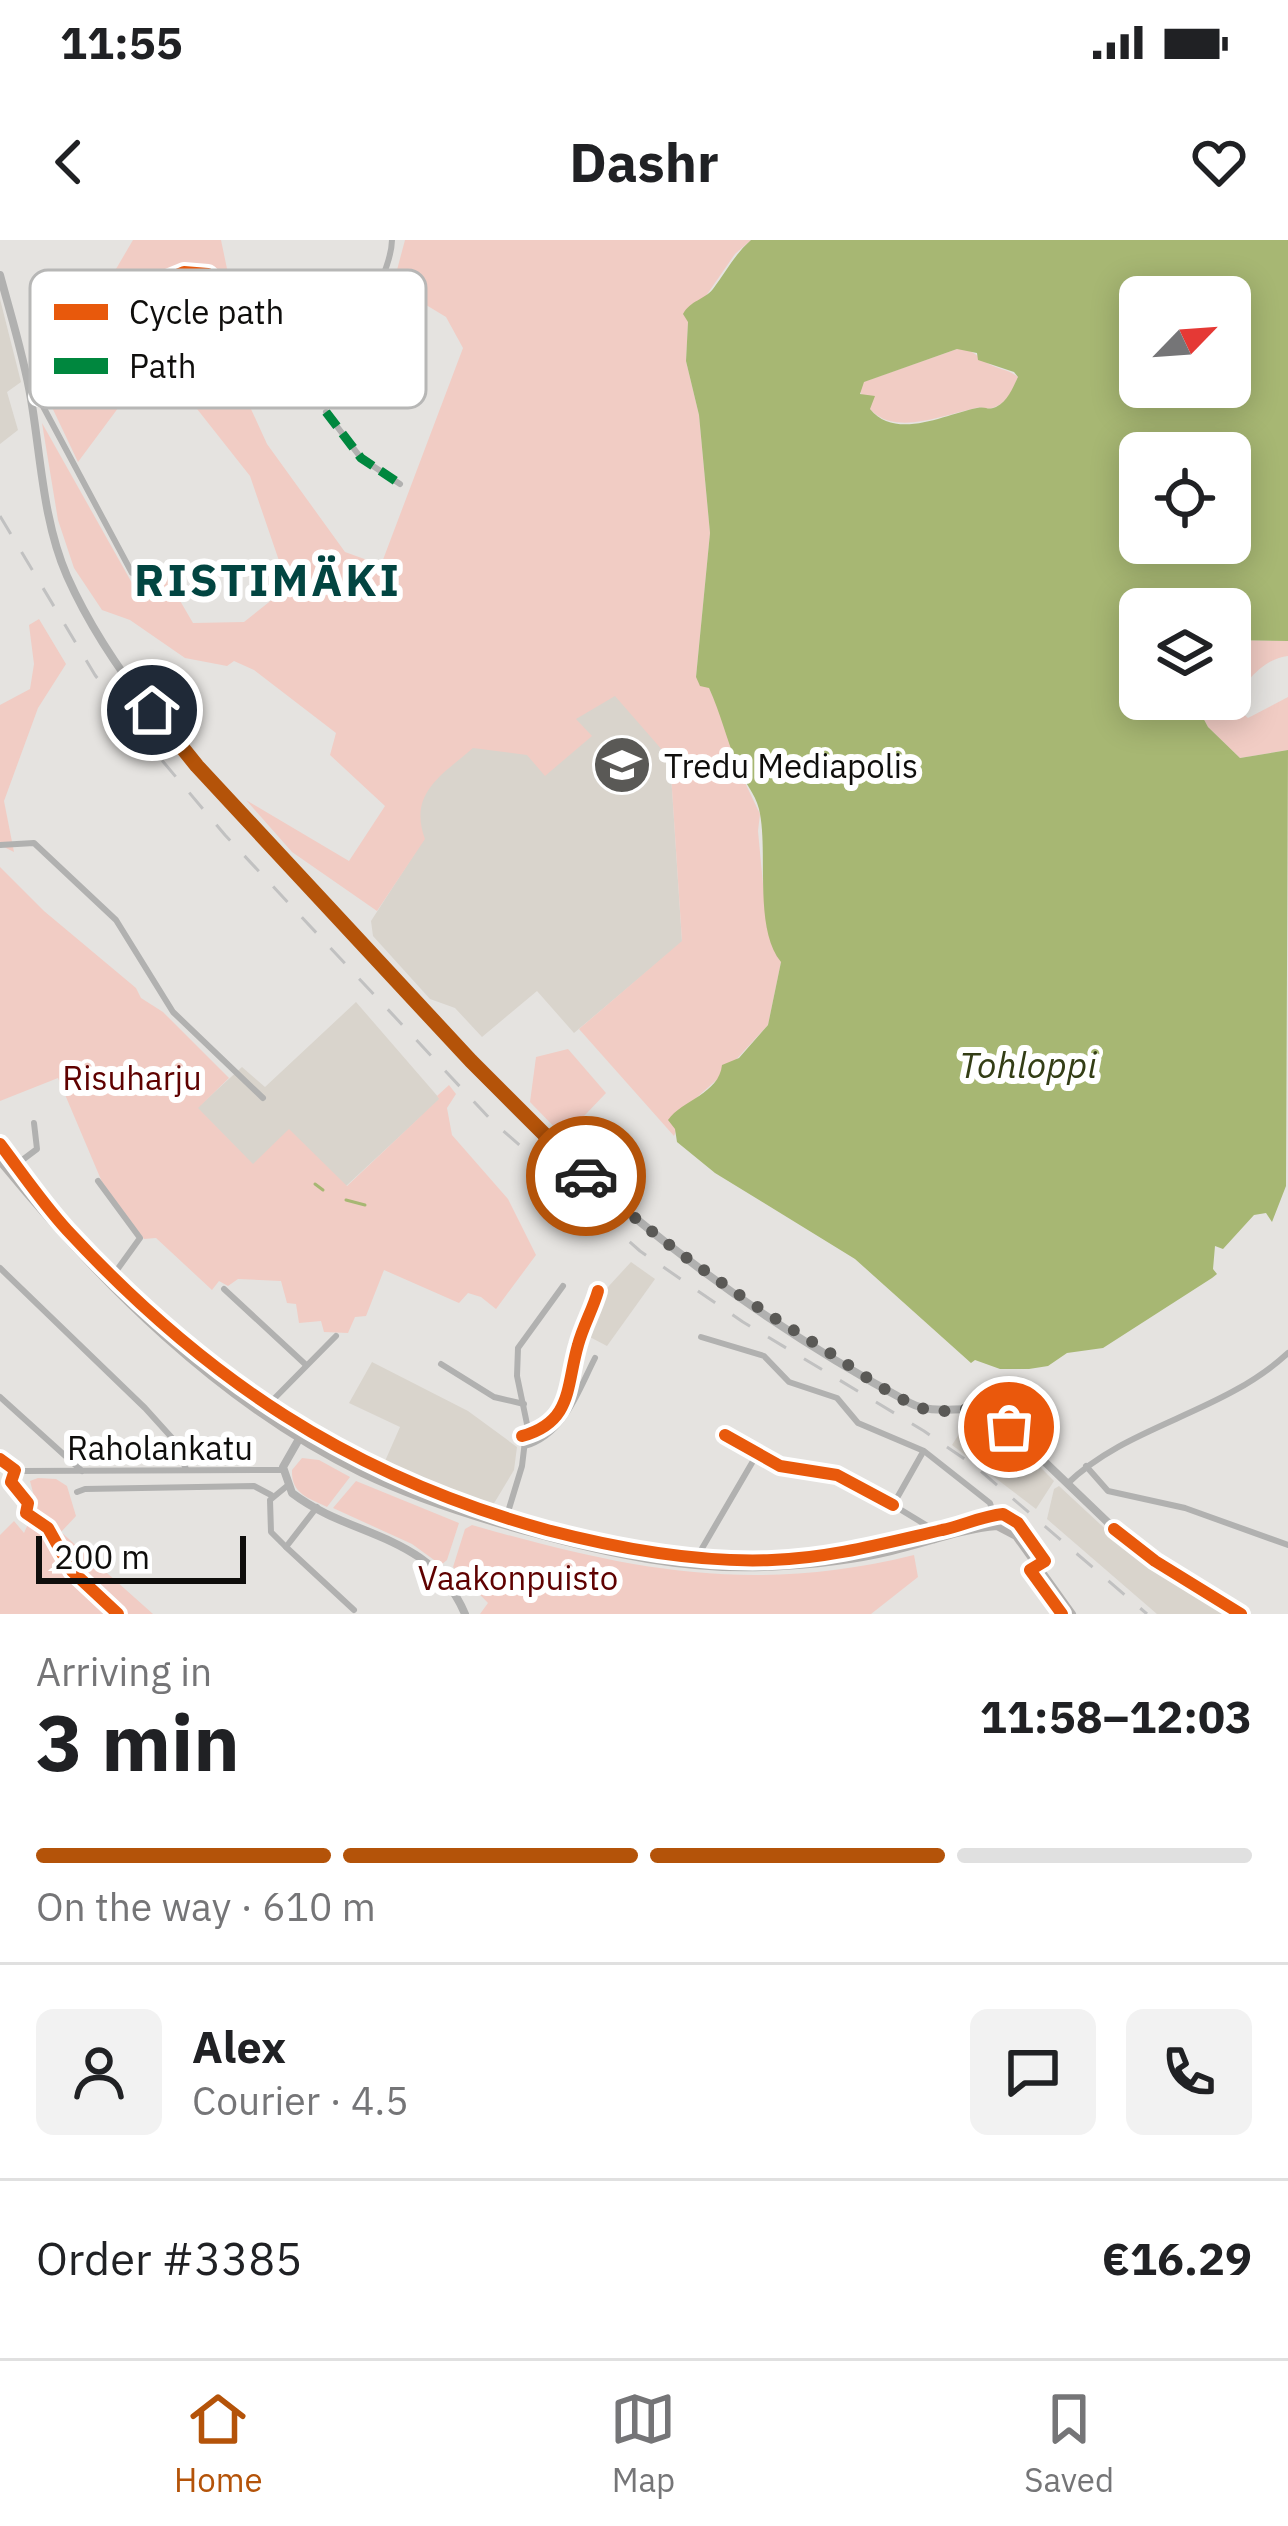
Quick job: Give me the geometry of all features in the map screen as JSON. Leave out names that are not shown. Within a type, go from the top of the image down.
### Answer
[{"type":"main road","points":[[0,1161],[62,1235],[202,1367],[299,1439],[381,1481],[504,1525],[606,1552],[696,1565],[814,1564],[878,1555],[997,1526],[1016,1536],[1072,1614]]},
{"type":"street","points":[[386,270],[392,240]]},
{"type":"street","points":[[0,275],[30,396]]},
{"type":"street","points":[[32,408],[47,507],[62,564],[110,649],[197,766],[534,1128],[589,1179],[736,1294],[914,1405],[945,1411],[978,1408],[997,1416],[1139,1550],[1241,1614]]},
{"type":"street","points":[[43,408],[132,573],[140,576],[171,566]]},
{"type":"street","points":[[326,412],[361,458],[400,484]]},
{"type":"street","points":[[0,845],[34,843],[116,920],[173,1012],[263,1098]]},
{"type":"street","points":[[8,1171],[37,1149],[34,1123]]},
{"type":"street","points":[[98,1180],[140,1238],[109,1280]]},
{"type":"street","points":[[0,1268],[145,1408],[173,1439],[186,1469]]},
{"type":"street","points":[[504,1525],[525,1446],[518,1348],[563,1286]]},
{"type":"street","points":[[224,1289],[305,1364]]},
{"type":"street","points":[[260,1413],[336,1336]]},
{"type":"street","points":[[700,1337],[764,1356],[789,1382],[837,1398],[858,1423],[924,1451],[990,1503],[997,1526]]},
{"type":"street","points":[[1067,1484],[1086,1466],[1254,1381],[1288,1353]]},
{"type":"street","points":[[525,1446],[540,1441],[568,1413],[595,1358]]},
{"type":"street","points":[[441,1364],[494,1396],[524,1404]]},
{"type":"street","points":[[0,1397],[83,1471]]},
{"type":"street","name":"Raholankatu","points":[[1,1462],[23,1471],[283,1470],[299,1439]]},
{"type":"street","points":[[924,1451],[893,1504],[926,1525],[935,1540]]},
{"type":"street","points":[[696,1565],[756,1456]]},
{"type":"street","points":[[1086,1466],[1108,1491],[1185,1508],[1288,1545]]},
{"type":"street","points":[[283,1470],[287,1486],[297,1497],[406,1547],[428,1562],[452,1589],[465,1614]]},
{"type":"street","name":"Raholankatu","points":[[77,1492],[254,1486],[271,1495]]},
{"type":"street","points":[[287,1486],[271,1495],[271,1532],[355,1610]]},
{"type":"street","points":[[286,1547],[317,1507]]},
{"type":"shaded area","points":[[0,299],[21,382],[7,392],[18,430],[0,444]]},
{"type":"shaded area","points":[[602,633],[670,759],[682,942],[574,1033],[537,991],[482,1037],[455,1008],[430,999],[373,936],[371,921],[424,839],[380,743],[473,656]]},
{"type":"shaded area","points":[[356,1002],[440,1099],[346,1186],[253,1165],[197,1108],[242,1067],[265,1087]]},
{"type":"shaded area","points":[[631,1262],[655,1279],[607,1346],[586,1335],[608,1287]]},
{"type":"shaded area","points":[[372,1362],[468,1411],[517,1447],[514,1470],[490,1510],[382,1468],[400,1427],[349,1403]]},
{"type":"shaded area","points":[[978,1404],[1054,1481],[1036,1509],[952,1445]]},
{"type":"shaded area","points":[[1059,1486],[1142,1563],[1227,1614],[1157,1614],[1047,1519],[1054,1489]]},
{"type":"green space","points":[[133,240],[221,240],[227,270],[115,270]]},
{"type":"green space","points":[[405,240],[751,240],[735,254],[688,322],[686,361],[699,415],[710,533],[696,677],[709,688],[760,814],[767,927],[781,962],[768,1025],[686,1107],[674,1136],[579,1029],[682,941],[670,759],[615,696],[576,719],[592,736],[545,776],[527,755],[473,748],[450,767],[425,797],[421,823],[425,839],[377,911],[292,852],[246,800],[349,861],[385,806],[330,755],[336,733],[254,670],[234,661],[227,666],[185,658],[130,620],[102,610],[74,568],[58,520],[42,423],[132,583],[165,575],[193,623],[244,622],[288,587],[250,476],[196,408],[251,408],[267,444],[345,552],[381,565],[463,348],[446,317],[426,305],[426,270],[397,270]]},
{"type":"green space","points":[[957,349],[1018,377],[1003,402],[908,423],[878,416],[867,405],[859,387],[863,382]]},
{"type":"green space","points":[[52,408],[118,408],[78,462]]},
{"type":"green space","points":[[39,619],[66,664],[38,708],[4,801],[14,852],[0,845],[0,705],[30,689],[34,664],[29,625]]},
{"type":"green space","points":[[1251,640],[1288,641],[1288,656],[1251,678]]},
{"type":"green space","points":[[1288,697],[1288,750],[1240,758],[1204,720],[1251,720]]},
{"type":"green space","name":"Risuharju","points":[[0,867],[44,911],[136,988],[141,998],[163,1012],[229,1078],[198,1108],[253,1164],[289,1129],[347,1186],[449,1085],[456,1094],[447,1108],[452,1135],[508,1199],[536,1255],[496,1309],[468,1293],[459,1303],[384,1270],[366,1316],[355,1317],[348,1333],[324,1332],[321,1321],[299,1323],[296,1304],[287,1303],[281,1281],[238,1279],[228,1286],[219,1281],[212,1290],[156,1238],[144,1239],[102,1182],[58,1078],[0,1101]]},
{"type":"green space","points":[[568,1049],[606,1093],[564,1137],[530,1102],[536,1057]]},
{"type":"green space","points":[[302,1458],[319,1460],[350,1477],[327,1507],[295,1485],[292,1470]]},
{"type":"green space","points":[[56,1479],[67,1486],[76,1516],[61,1532],[153,1614],[124,1614],[69,1558],[54,1530],[31,1507],[35,1500],[30,1481]]},
{"type":"green space","points":[[356,1481],[459,1523],[447,1560],[441,1565],[412,1544],[333,1508]]},
{"type":"green space","points":[[14,1521],[24,1533],[29,1522],[41,1528],[71,1574],[113,1614],[0,1614],[0,1535]]},
{"type":"green space","name":"Vaakonpuisto","points":[[472,1525],[585,1554],[691,1572],[799,1574],[914,1555],[918,1577],[871,1614],[480,1614],[488,1603],[453,1567],[465,1529]]},
{"type":"water","name":"Tohloppi","points":[[751,240],[1288,240],[1288,641],[1251,640],[1251,588],[1119,588],[1119,720],[1204,720],[1240,758],[1288,750],[1286,1186],[1272,1222],[1266,1213],[1254,1215],[1223,1249],[1215,1246],[1213,1269],[1217,1274],[1212,1278],[1103,1348],[1067,1353],[1048,1366],[1000,1369],[975,1360],[971,1363],[855,1259],[715,1173],[677,1142],[668,1120],[707,1090],[722,1065],[739,1058],[768,1025],[781,962],[772,947],[764,910],[759,809],[709,688],[700,686],[696,677],[710,533],[699,415],[686,361],[688,322],[683,314],[713,289]],"holes":[[[957,349],[977,353],[978,360],[1014,372],[1018,377],[1007,398],[990,409],[907,424],[881,418],[870,409],[875,396],[860,394],[864,382]]]},
{"type":"waterway","points":[[315,1184],[323,1190]]},
{"type":"waterway","points":[[346,1200],[365,1205]]},
{"type":"railway","points":[[0,516],[95,675],[138,732],[225,835],[492,1121],[640,1251],[743,1322],[976,1467],[1147,1614]]},
{"type":"marked path","points":[[326,412],[361,458],[400,484]]},
{"type":"cycle path","points":[[0,1144],[67,1230],[173,1332],[285,1416],[408,1481],[547,1530],[630,1549],[715,1559],[794,1559],[836,1553],[1003,1514],[1018,1523],[1045,1561],[1030,1570],[1062,1614]]},
{"type":"cycle path","points":[[522,1436],[551,1422],[565,1401],[580,1338],[598,1291]]},
{"type":"cycle path","points":[[725,1435],[780,1466],[837,1475],[893,1505]]},
{"type":"cycle path","points":[[0,1459],[15,1470],[11,1482],[28,1503],[26,1513],[48,1528],[72,1571],[118,1614]]},
{"type":"cycle path","points":[[1114,1529],[1155,1561],[1241,1614]]},
{"type":"way so far","points":[[586,1176],[666,1243],[753,1306],[914,1405],[936,1411],[984,1409],[1009,1427]]},
{"type":"place","name":"Tredu Mediapolis","points":[[622,765]]},
{"type":"district","name":"RISTIMÄKI","points":[[268,579]]},
{"type":"route","points":[[152,710],[197,766],[471,1061],[586,1176]]}]
